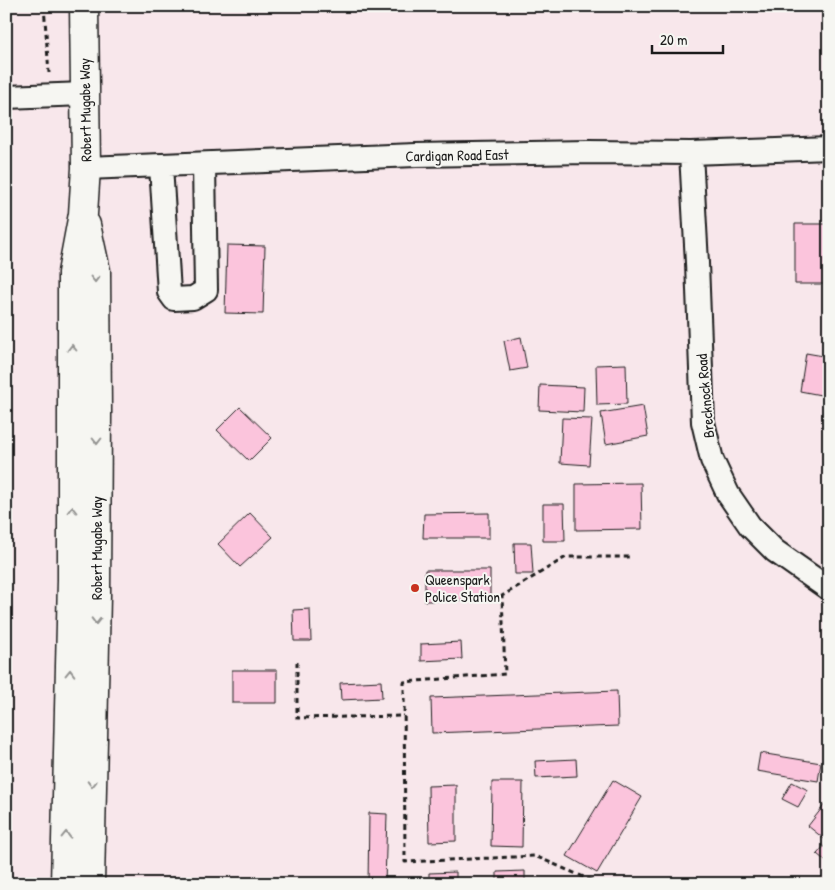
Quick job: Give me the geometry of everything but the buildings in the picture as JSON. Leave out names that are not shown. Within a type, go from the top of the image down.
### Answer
[{"type":"main road","name":"Robert Mugabe Way","points":[[65,884],[72,579],[72,273],[84,214],[86,168],[84,6]]},
{"type":"main road","name":"Robert Mugabe Way","points":[[84,214],[96,271],[96,595],[90,884]]},
{"type":"street","points":[[6,97],[84,94]]},
{"type":"street","name":"Cardigan Road East","points":[[86,168],[416,155],[588,152],[691,153],[829,148]]},
{"type":"street","name":"Brecknock Road","points":[[691,153],[704,422],[712,460],[728,494],[750,526],[775,550],[829,590]]},
{"type":"street","points":[[161,166],[168,292],[174,298],[193,298],[206,290],[204,164]]},
{"type":"path","points":[[44,6],[51,95]]},
{"type":"path","points":[[600,884],[536,856],[404,862],[404,682],[505,674],[502,596],[566,557],[632,557]]},
{"type":"path","points":[[297,662],[297,718],[404,716]]},
{"type":"place","name":"Queenspark Police Station","points":[[415,588]]}]
